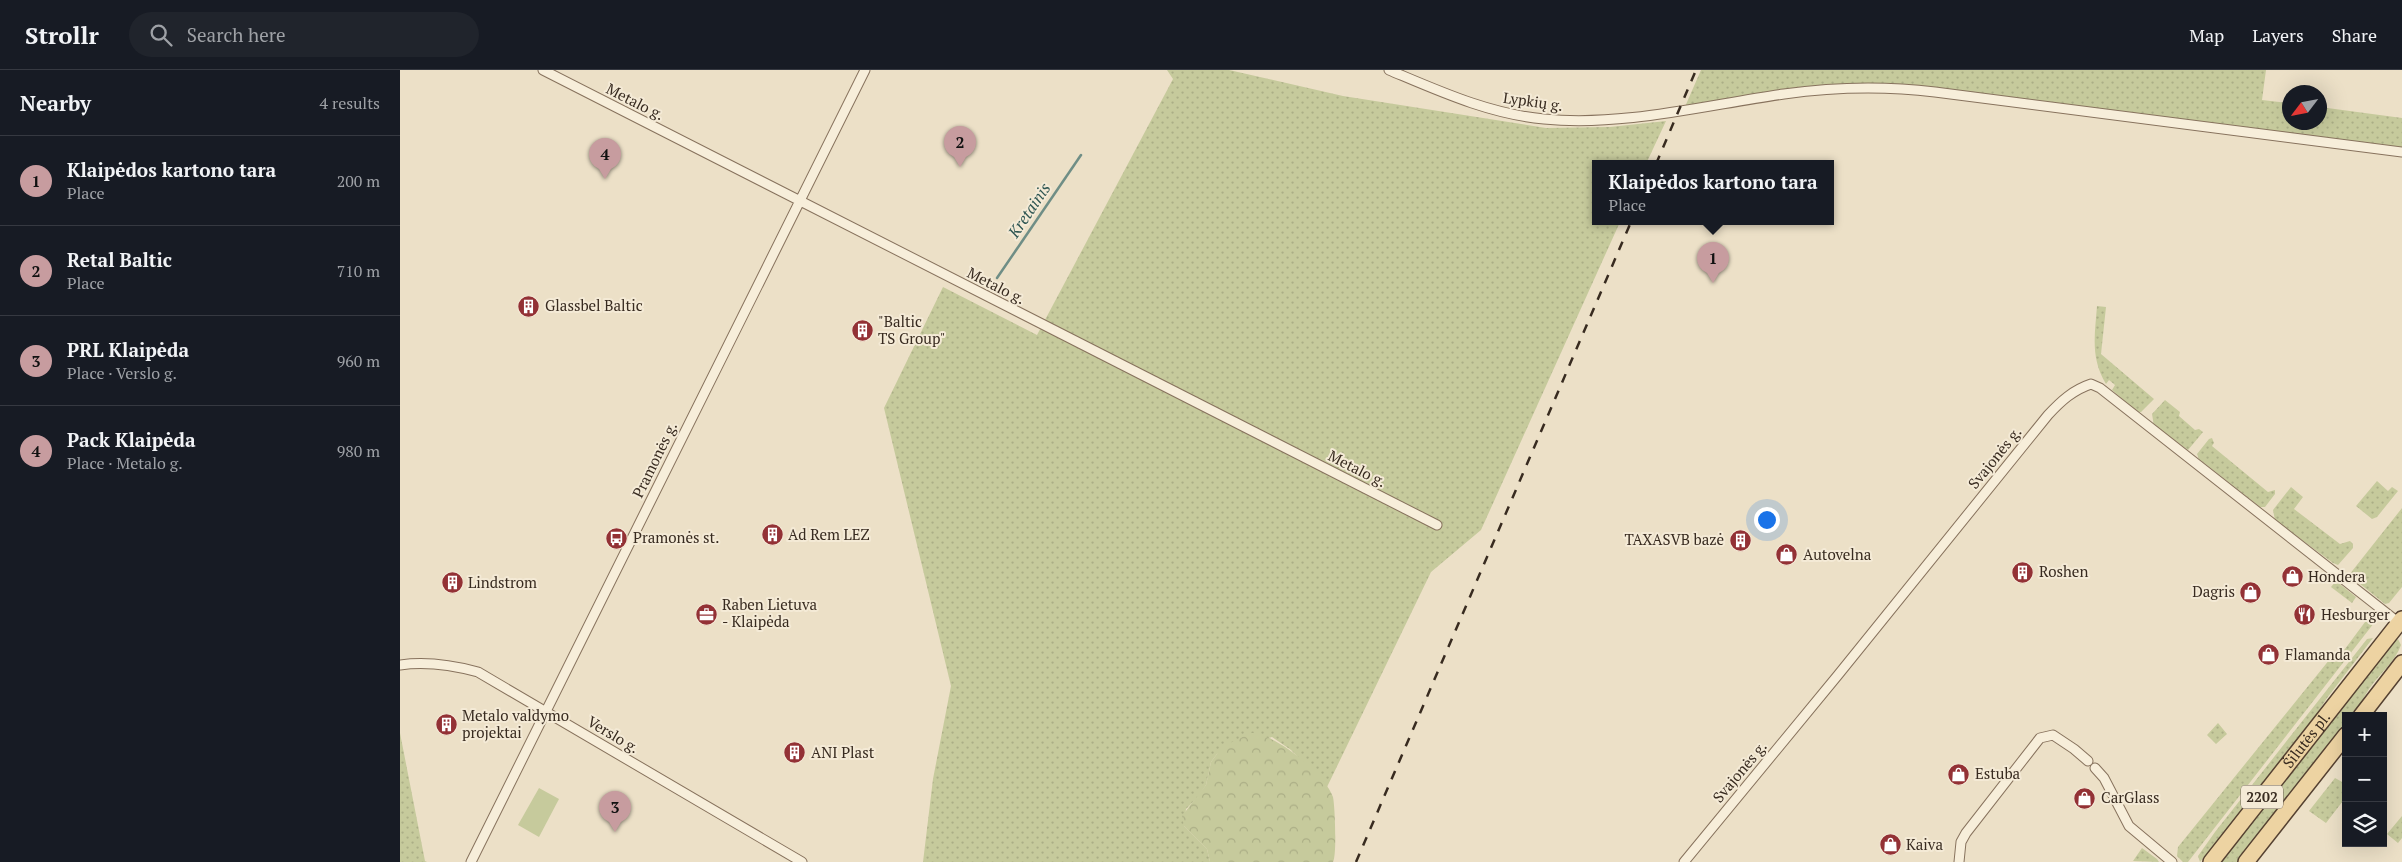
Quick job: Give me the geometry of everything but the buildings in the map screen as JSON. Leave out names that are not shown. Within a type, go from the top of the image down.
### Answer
[{"type":"main road","name":"Šilutės pl.","points":[[2211,862],[2401,622]]},
{"type":"main road","points":[[2364,712],[2402,663]]},
{"type":"main road","name":"Šilutės pl.","points":[[2246,862],[2342,740]]},
{"type":"street","name":"Metalo g.","points":[[543,70],[1437,525]]},
{"type":"street","name":"Pramonės g.","points":[[471,862],[865,70]]},
{"type":"street","name":"Lypkių g.","points":[[1389,70],[1477,105],[1533,118],[1582,121],[1679,111],[1806,92],[1863,88],[1915,90],[2402,152]]},
{"type":"street","name":"Svajonės g.","points":[[1684,862],[1849,662],[2048,414],[2068,395],[2091,384],[2100,388],[2401,622]]},
{"type":"street","name":"Verslo g.","points":[[400,665],[417,662],[444,664],[478,672],[802,862]]},
{"type":"street","points":[[1959,862],[1962,842],[1966,833],[2040,738],[2052,735],[2074,749],[2088,761]]},
{"type":"street","points":[[2095,768],[2104,778],[2129,826],[2169,861]]},
{"type":"green space","points":[[1167,70],[1229,70],[1343,96],[1546,128],[1610,127],[1666,121],[1648,160],[1592,160],[1592,225],[1619,225],[1481,530],[1431,572],[1327,787],[1291,750],[1272,737],[1217,754],[1211,762],[1206,785],[1198,797],[1186,809],[1184,826],[1207,849],[1210,862],[923,862],[933,779],[951,686],[884,408],[943,287],[1037,335],[1173,79]]},
{"type":"green space","points":[[1701,70],[2266,70],[2262,100],[2282,102],[2282,130],[2327,130],[2327,108],[2402,118],[2402,148],[2017,98],[1877,83],[1819,86],[1684,109]]},
{"type":"green space","points":[[2097,306],[2106,307],[2101,354],[2154,399],[2141,412],[2137,412],[2112,390],[2115,385],[2109,380],[2106,384],[2101,374],[2095,346]]},
{"type":"green space","points":[[2165,400],[2180,412],[2179,416],[2195,430],[2199,429],[2203,432],[2188,450],[2154,426],[2152,414]]},
{"type":"green space","points":[[2212,438],[2214,443],[2212,446],[2268,492],[2275,490],[2275,494],[2265,507],[2260,507],[2199,459],[2197,454],[2209,439]]},
{"type":"green space","points":[[2377,481],[2388,491],[2392,487],[2398,491],[2377,517],[2372,519],[2356,506]]},
{"type":"green space","points":[[2291,487],[2303,497],[2294,509],[2340,544],[2350,541],[2353,544],[2353,548],[2338,565],[2275,520],[2273,510]]},
{"type":"green space","points":[[2402,508],[2402,587],[2389,603],[2385,604],[2349,575]]},
{"type":"green space","points":[[2336,581],[2356,597],[2352,603],[2331,587]]},
{"type":"green space","points":[[2368,618],[2374,623],[2188,862],[2183,862],[2177,856],[2178,847],[2334,654],[2339,657]]},
{"type":"green space","points":[[2373,638],[2327,698],[2306,731],[2200,862],[2198,856],[2215,832],[2367,639]]},
{"type":"green space","points":[[2398,639],[2401,645],[2391,662],[2369,689],[2356,712],[2342,712],[2342,730],[2238,862],[2220,862],[2388,647]]},
{"type":"green space","points":[[2218,723],[2227,734],[2216,744],[2207,735]]},
{"type":"green space","points":[[400,733],[425,861],[427,862],[400,862]]},
{"type":"green space","points":[[1251,733],[1273,740],[1298,756],[1320,777],[1328,788],[1333,797],[1334,810],[1335,841],[1333,862],[1210,862],[1207,849],[1184,826],[1182,816],[1206,785],[1211,762],[1230,743]]},
{"type":"green space","points":[[2335,778],[2342,782],[2342,802],[2326,823],[2309,811]]},
{"type":"green space","points":[[539,788],[559,799],[539,837],[518,825]]},
{"type":"green space","points":[[2402,816],[2402,838],[2398,843],[2387,834]]},
{"type":"green space","points":[[2142,848],[2157,859],[2159,862],[2133,861]]},
{"type":"waterway","name":"Kretainis","points":[[997,278],[1081,155]]},
{"type":"railway","points":[[1658,160],[1696,70]]},
{"type":"railway","points":[[1356,862],[1630,225]]},
{"type":"place","name":"Retal Baltic","points":[[960,167]]},
{"type":"place","name":"Pack Klaipėda","points":[[605,179]]},
{"type":"place","name":"Klaipėdos kartono tara","points":[[1713,283]]},
{"type":"place","name":"Glassbel Baltic","points":[[529,306]]},
{"type":"place","name":"\"Baltic TS Group\"","points":[[862,331]]},
{"type":"place","name":"Ad Rem LEZ","points":[[772,535]]},
{"type":"place","name":"Pramonės st.","points":[[617,538]]},
{"type":"place","name":"TAXASVB bazė","points":[[1740,540]]},
{"type":"place","name":"Autovelna","points":[[1787,555]]},
{"type":"place","name":"Roshen","points":[[2023,572]]},
{"type":"place","name":"Hondera","points":[[2292,577]]},
{"type":"place","name":"Lindstrom","points":[[452,583]]},
{"type":"place","name":"Dagris","points":[[2251,592]]},
{"type":"place","name":"Raben Lietuva - Klaipėda","points":[[706,614]]},
{"type":"place","name":"Hesburger","points":[[2305,615]]},
{"type":"place","name":"Flamanda","points":[[2269,655]]},
{"type":"place","name":"Metalo valdymo projektai","points":[[446,725]]},
{"type":"place","name":"ANI Plast","points":[[795,753]]},
{"type":"place","name":"Estuba","points":[[1959,774]]},
{"type":"place","name":"CarGlass","points":[[2085,798]]},
{"type":"place","name":"PRL Klaipėda","points":[[615,832]]},
{"type":"place","name":"Kaiva","points":[[1890,845]]}]
